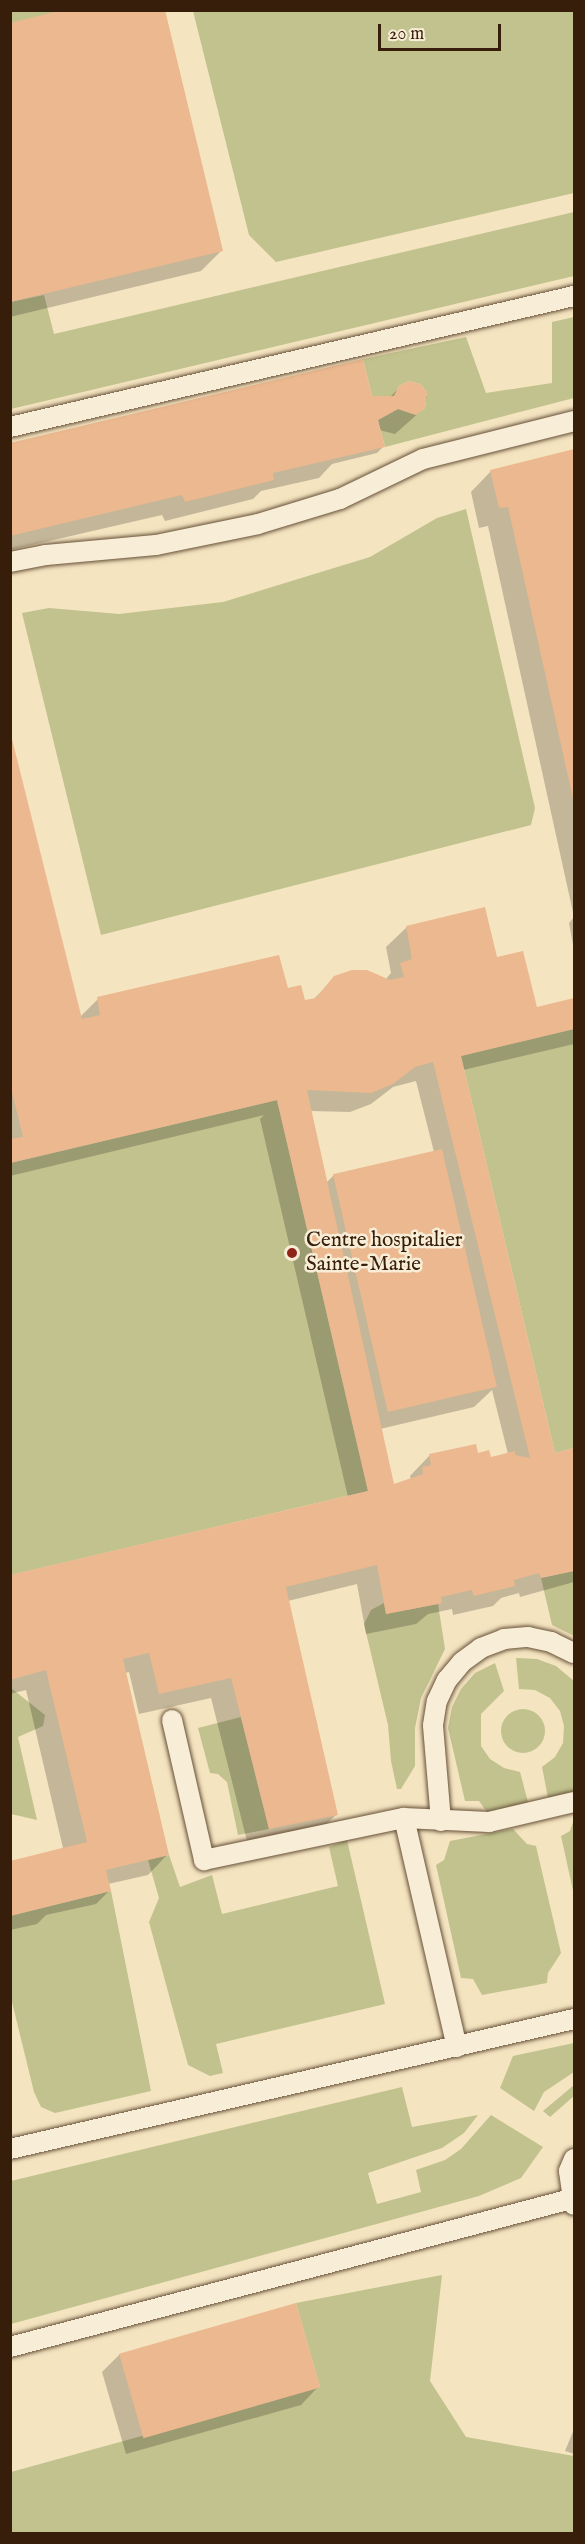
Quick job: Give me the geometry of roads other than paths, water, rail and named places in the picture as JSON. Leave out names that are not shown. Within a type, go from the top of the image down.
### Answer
[{"type":"lane","points":[[10,427],[574,296]]},
{"type":"lane","points":[[10,562],[46,555],[156,545],[258,524],[340,499],[423,459],[574,420]]},
{"type":"lane","points":[[441,1821],[433,1725],[437,1701],[447,1680],[462,1662],[481,1648],[504,1640],[528,1637],[551,1642],[574,1653]]},
{"type":"lane","points":[[172,1720],[204,1860],[405,1818],[489,1822],[574,1802]]},
{"type":"lane","points":[[405,1818],[457,2047]]},
{"type":"lane","points":[[10,2149],[574,2019]]},
{"type":"lane","points":[[10,2347],[573,2202],[569,2171],[574,2159]]},
{"type":"place","name":"Centre hospitalier Sainte-Marie","points":[[292,1253]]}]
